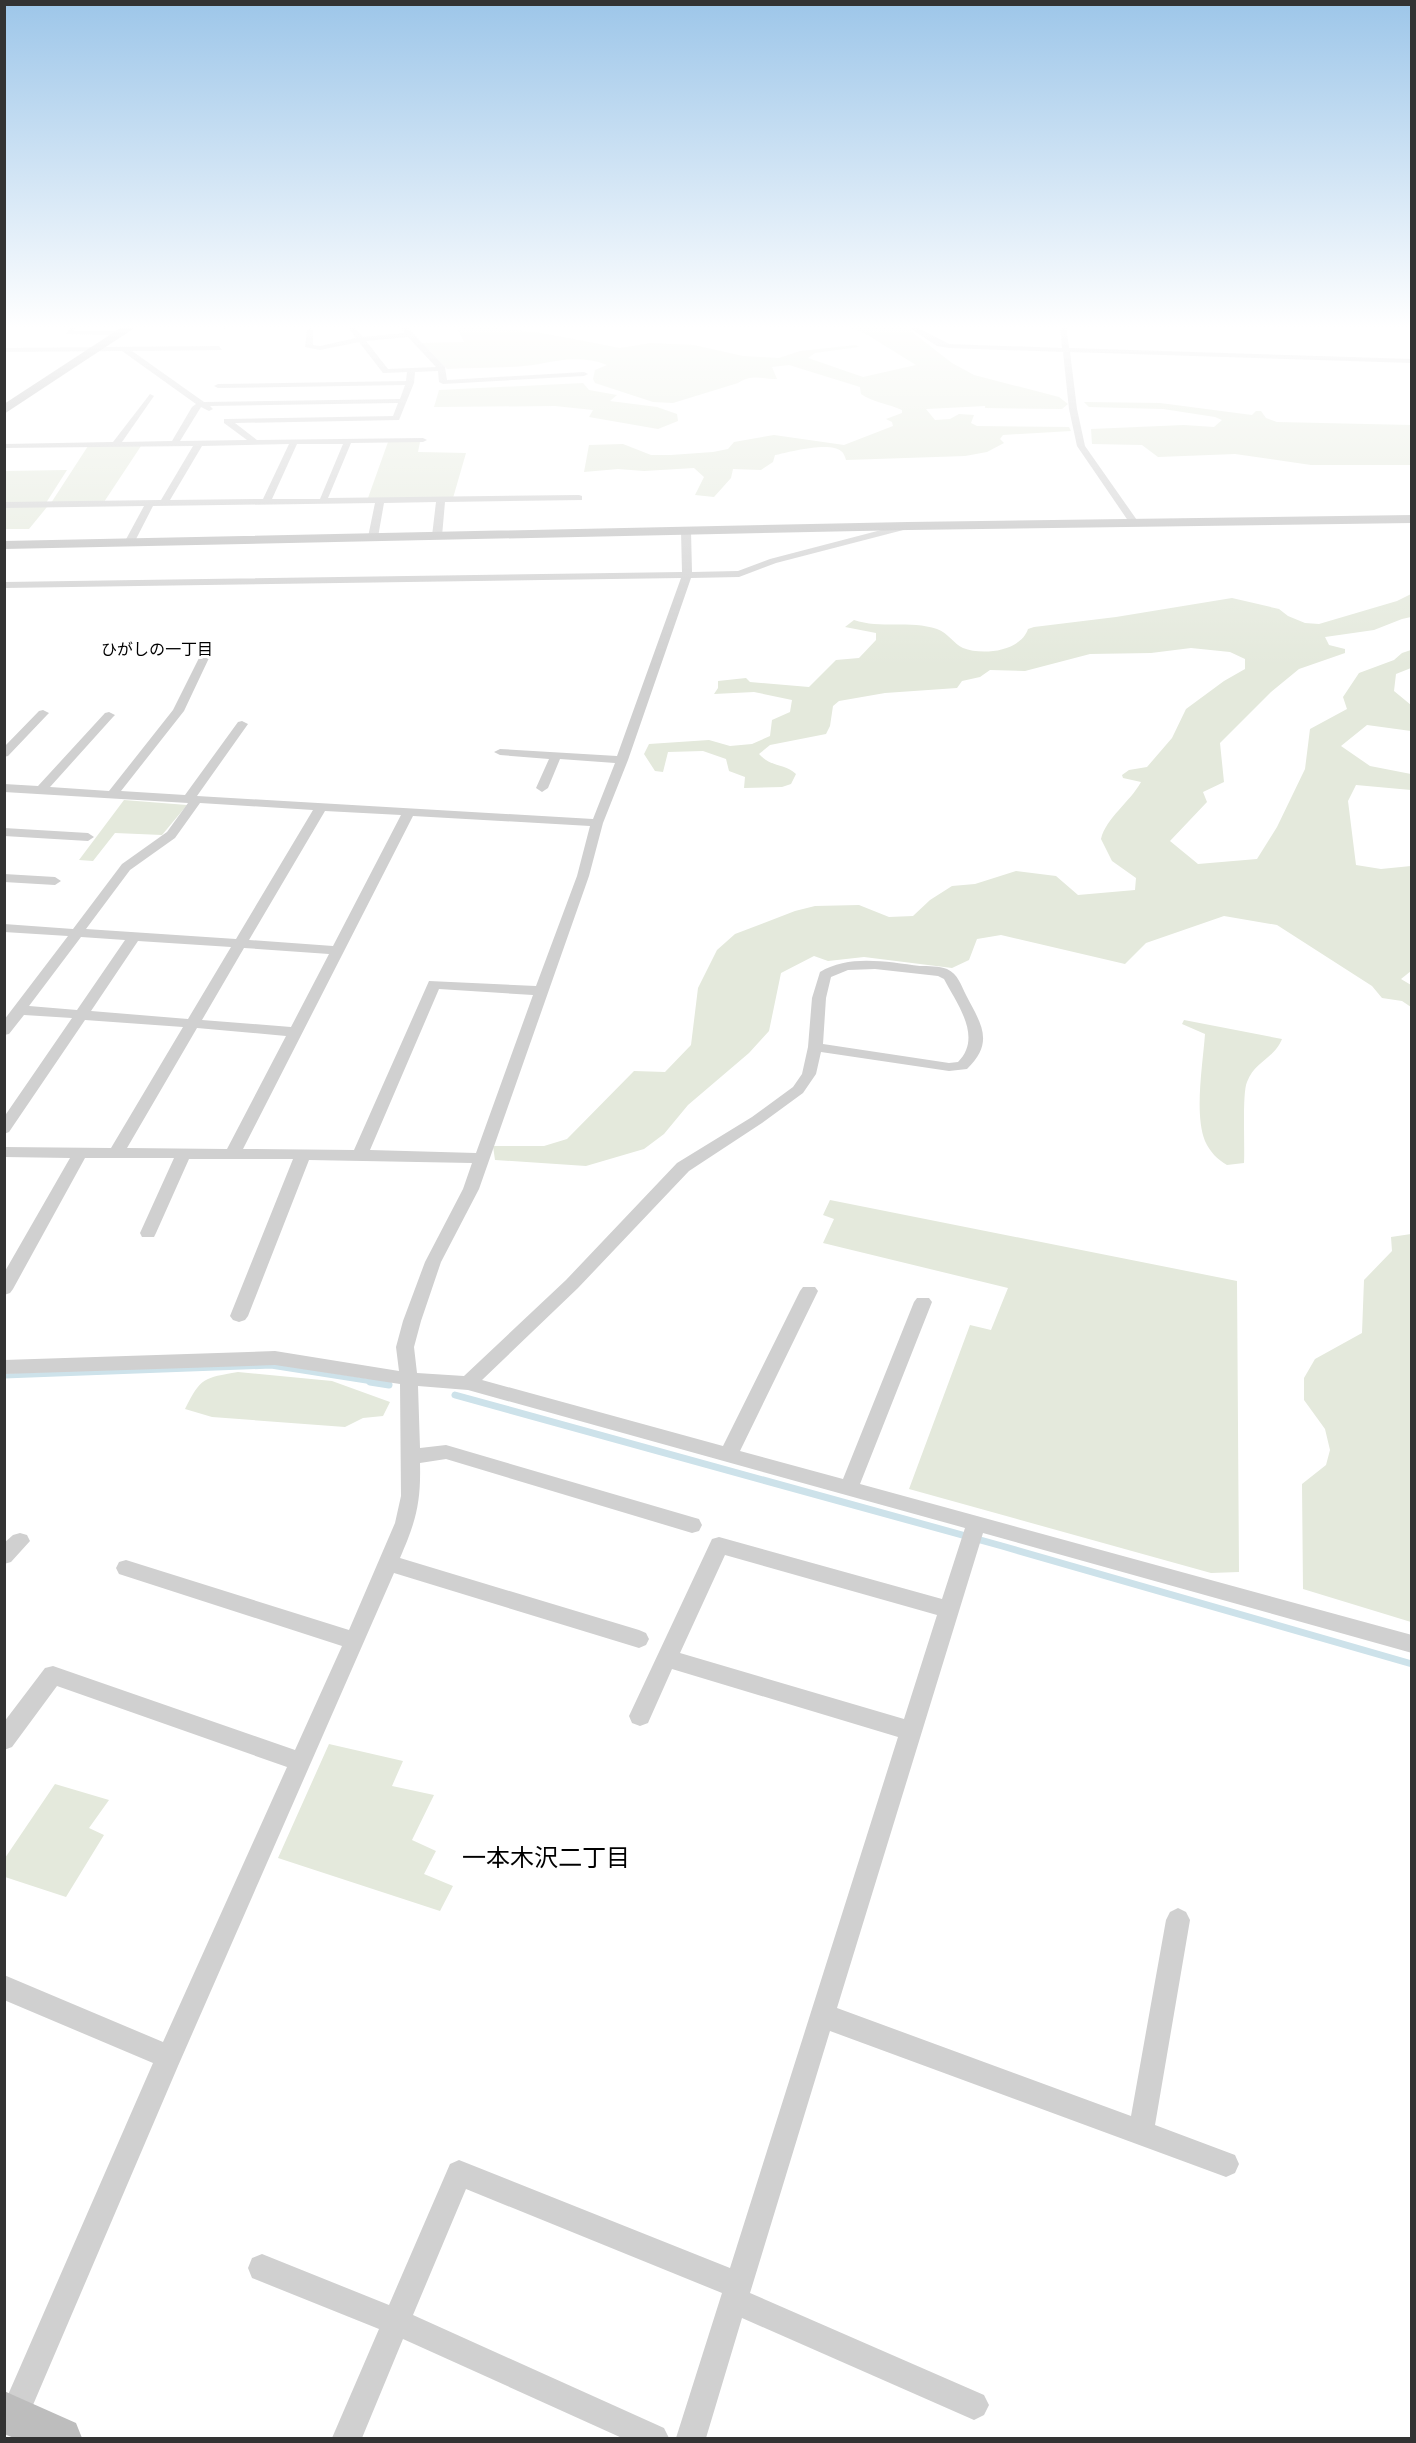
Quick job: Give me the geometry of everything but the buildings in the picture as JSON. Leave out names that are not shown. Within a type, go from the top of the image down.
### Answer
[{"type":"street","points":[[116,444],[120,439]]},
{"type":"street","points":[[174,444],[177,439]]},
{"type":"street","points":[[251,439],[255,442]]},
{"type":"street","points":[[1079,439],[1081,446],[1134,523]]},
{"type":"street","points":[[4,446],[423,440]]},
{"type":"street","points":[[323,501],[348,441]]},
{"type":"street","points":[[266,502],[294,442]]},
{"type":"street","points":[[164,503],[199,443]]},
{"type":"street","points":[[4,505],[579,498]]},
{"type":"street","points":[[437,536],[441,500]]},
{"type":"street","points":[[373,537],[380,501]]},
{"type":"street","points":[[129,543],[150,503]]},
{"type":"street","points":[[4,545],[908,526],[1412,519]]},
{"type":"street","points":[[4,585],[739,574],[773,561],[908,526]]},
{"type":"street","points":[[61,2439],[9,2414],[355,1641],[405,1523],[411,1496],[409,1378],[405,1347],[412,1321],[433,1262],[462,1210],[482,1158],[582,876],[597,823],[622,760],[687,575],[686,531]]},
{"type":"street","points":[[113,794],[178,711],[204,658]]},
{"type":"street","points":[[4,754],[43,714]]},
{"type":"street","points":[[41,790],[109,715]]},
{"type":"street","points":[[4,1031],[126,867],[171,835],[242,724]]},
{"type":"street","points":[[500,753],[622,760]]},
{"type":"street","points":[[542,789],[556,756]]},
{"type":"street","points":[[4,788],[597,823]]},
{"type":"street","points":[[116,1154],[320,808]]},
{"type":"street","points":[[232,1155],[408,813]]},
{"type":"street","points":[[4,832],[88,837]]},
{"type":"street","points":[[4,878],[55,881]]},
{"type":"street","points":[[4,928],[336,950]]},
{"type":"street","points":[[4,1129],[135,936]]},
{"type":"street","points":[[468,1383],[572,1284],[683,1167],[757,1120],[798,1090],[809,1074],[816,1018],[825,975],[848,966],[875,964],[942,972],[950,977],[976,1028],[971,1057],[962,1066],[949,1067],[814,1047]]},
{"type":"street","points":[[360,1155],[434,984],[541,991]]},
{"type":"street","points":[[20,1010],[295,1032]]},
{"type":"street","points":[[4,1152],[482,1158]]},
{"type":"street","points":[[4,1289],[80,1153]]},
{"type":"street","points":[[148,1233],[183,1155]]},
{"type":"street","points":[[239,1316],[303,1155]]},
{"type":"street","points":[[729,1454],[809,1290]]},
{"type":"street","points":[[849,1487],[923,1302]]},
{"type":"street","points":[[4,1367],[275,1358],[409,1378],[468,1383],[849,1487],[972,1534],[1412,1644]]},
{"type":"street","points":[[410,1457],[446,1452],[692,1525]]},
{"type":"street","points":[[691,2439],[972,1534]]},
{"type":"street","points":[[4,1557],[20,1541]]},
{"type":"street","points":[[640,1716],[719,1545],[948,1609]]},
{"type":"street","points":[[389,1563],[639,1639]]},
{"type":"street","points":[[126,1568],[355,1641]]},
{"type":"street","points":[[666,1658],[911,1731]]},
{"type":"street","points":[[4,1740],[53,1675],[300,1762]]},
{"type":"street","points":[[1141,2133],[1178,1920]]},
{"type":"street","points":[[4,1987],[169,2057]]},
{"type":"street","points":[[822,2015],[1226,2164]]},
{"type":"street","points":[[347,2439],[459,2173],[735,2293],[974,2405]]},
{"type":"street","points":[[262,2268],[397,2322],[654,2439]]},
{"type":"shaded area","points":[[751,439],[802,439],[844,445],[859,439],[1000,439],[1004,443],[987,452],[965,456],[846,460],[842,452],[836,448],[819,447],[799,450],[775,455],[773,462],[761,470],[733,469],[731,478],[714,497],[695,495],[704,477],[694,468],[584,472],[589,445],[623,444],[651,455],[671,455],[713,452],[728,449],[734,442]]},
{"type":"shaded area","points":[[1092,439],[1411,439],[1411,465],[1311,465],[1235,454],[1158,457],[1142,445],[1092,444]]},
{"type":"shaded area","points":[[388,442],[420,442],[418,452],[466,453],[453,498],[368,498]]},
{"type":"shaded area","points":[[88,446],[141,446],[104,502],[51,503]]},
{"type":"shaded area","points":[[67,470],[46,503],[5,503],[4,471]]},
{"type":"shaded area","points":[[4,507],[47,507],[29,529],[5,529]]},
{"type":"shaded area","points":[[1411,594],[1411,617],[1374,630],[1325,637],[1329,645],[1345,649],[1345,653],[1299,669],[1271,692],[1220,743],[1224,782],[1203,792],[1207,802],[1170,841],[1198,864],[1257,859],[1277,827],[1305,769],[1310,729],[1347,709],[1343,697],[1359,673],[1394,660],[1402,653],[1411,650],[1411,668],[1396,674],[1394,691],[1411,705],[1411,731],[1367,725],[1341,746],[1370,766],[1411,774],[1411,790],[1356,785],[1348,801],[1356,865],[1381,869],[1411,866],[1411,971],[1401,979],[1411,985],[1411,1007],[1402,1001],[1382,998],[1372,986],[1277,925],[1224,916],[1146,943],[1125,964],[1001,935],[977,939],[969,960],[952,968],[864,957],[828,961],[814,956],[781,973],[769,1031],[749,1053],[688,1105],[664,1134],[644,1149],[586,1166],[495,1160],[493,1146],[544,1146],[567,1139],[634,1071],[665,1072],[691,1045],[698,988],[717,950],[735,934],[795,911],[815,906],[859,905],[889,917],[913,916],[930,900],[952,886],[975,884],[1016,871],[1056,876],[1078,895],[1135,890],[1136,878],[1112,861],[1101,839],[1108,824],[1141,782],[1123,778],[1122,775],[1129,770],[1147,767],[1172,738],[1186,709],[1224,681],[1245,669],[1245,659],[1230,652],[1191,648],[1151,653],[1090,654],[1025,671],[990,670],[980,677],[962,681],[957,688],[885,693],[839,701],[833,706],[830,726],[826,734],[770,745],[759,754],[796,774],[791,784],[782,787],[744,788],[745,777],[729,771],[726,759],[703,751],[668,752],[663,772],[655,771],[644,754],[649,744],[709,740],[730,746],[752,744],[770,736],[772,720],[790,712],[792,700],[754,692],[714,694],[718,688],[718,681],[746,678],[750,682],[809,687],[836,660],[859,658],[876,640],[876,633],[845,627],[854,620],[874,624],[927,626],[941,631],[963,648],[981,652],[1010,647],[1024,636],[1028,629],[1034,627],[1116,617],[1232,598],[1279,609],[1288,616],[1305,623],[1319,624],[1397,601]]},
{"type":"shaded area","points":[[124,800],[187,805],[162,835],[115,833],[93,861],[79,860]]},
{"type":"shaded area","points":[[1184,1020],[1282,1039],[1279,1046],[1250,1075],[1245,1088],[1244,1163],[1227,1165],[1214,1155],[1205,1141],[1200,1117],[1200,1103],[1205,1034],[1182,1024]]},
{"type":"shaded area","points":[[830,1200],[1237,1281],[1239,1572],[1211,1573],[909,1489],[970,1325],[991,1330],[1008,1288],[823,1243],[834,1219],[823,1215]]},
{"type":"shaded area","points":[[1412,1234],[1411,1622],[1303,1589],[1302,1484],[1326,1465],[1330,1450],[1325,1429],[1304,1400],[1304,1378],[1315,1359],[1362,1333],[1364,1280],[1392,1251],[1391,1237]]},
{"type":"shaded area","points":[[238,1372],[332,1381],[390,1402],[383,1416],[363,1418],[345,1427],[212,1417],[185,1409],[195,1391],[205,1381]]},
{"type":"shaded area","points":[[329,1744],[403,1761],[392,1786],[434,1795],[412,1840],[436,1851],[424,1874],[453,1886],[440,1911],[278,1858]]},
{"type":"shaded area","points":[[55,1784],[109,1800],[89,1828],[104,1835],[66,1897],[5,1877],[5,1858]]},
{"type":"waterway","points":[[4,1376],[271,1366],[379,1383]]},
{"type":"waterway","points":[[370,1382],[389,1385]]},
{"type":"waterway","points":[[455,1395],[1002,1546],[1412,1664]]},
{"type":"district","name":"ひがしの一丁目","points":[[157,649]]},
{"type":"district","name":"一本木沢二丁目","points":[[546,1857]]}]
